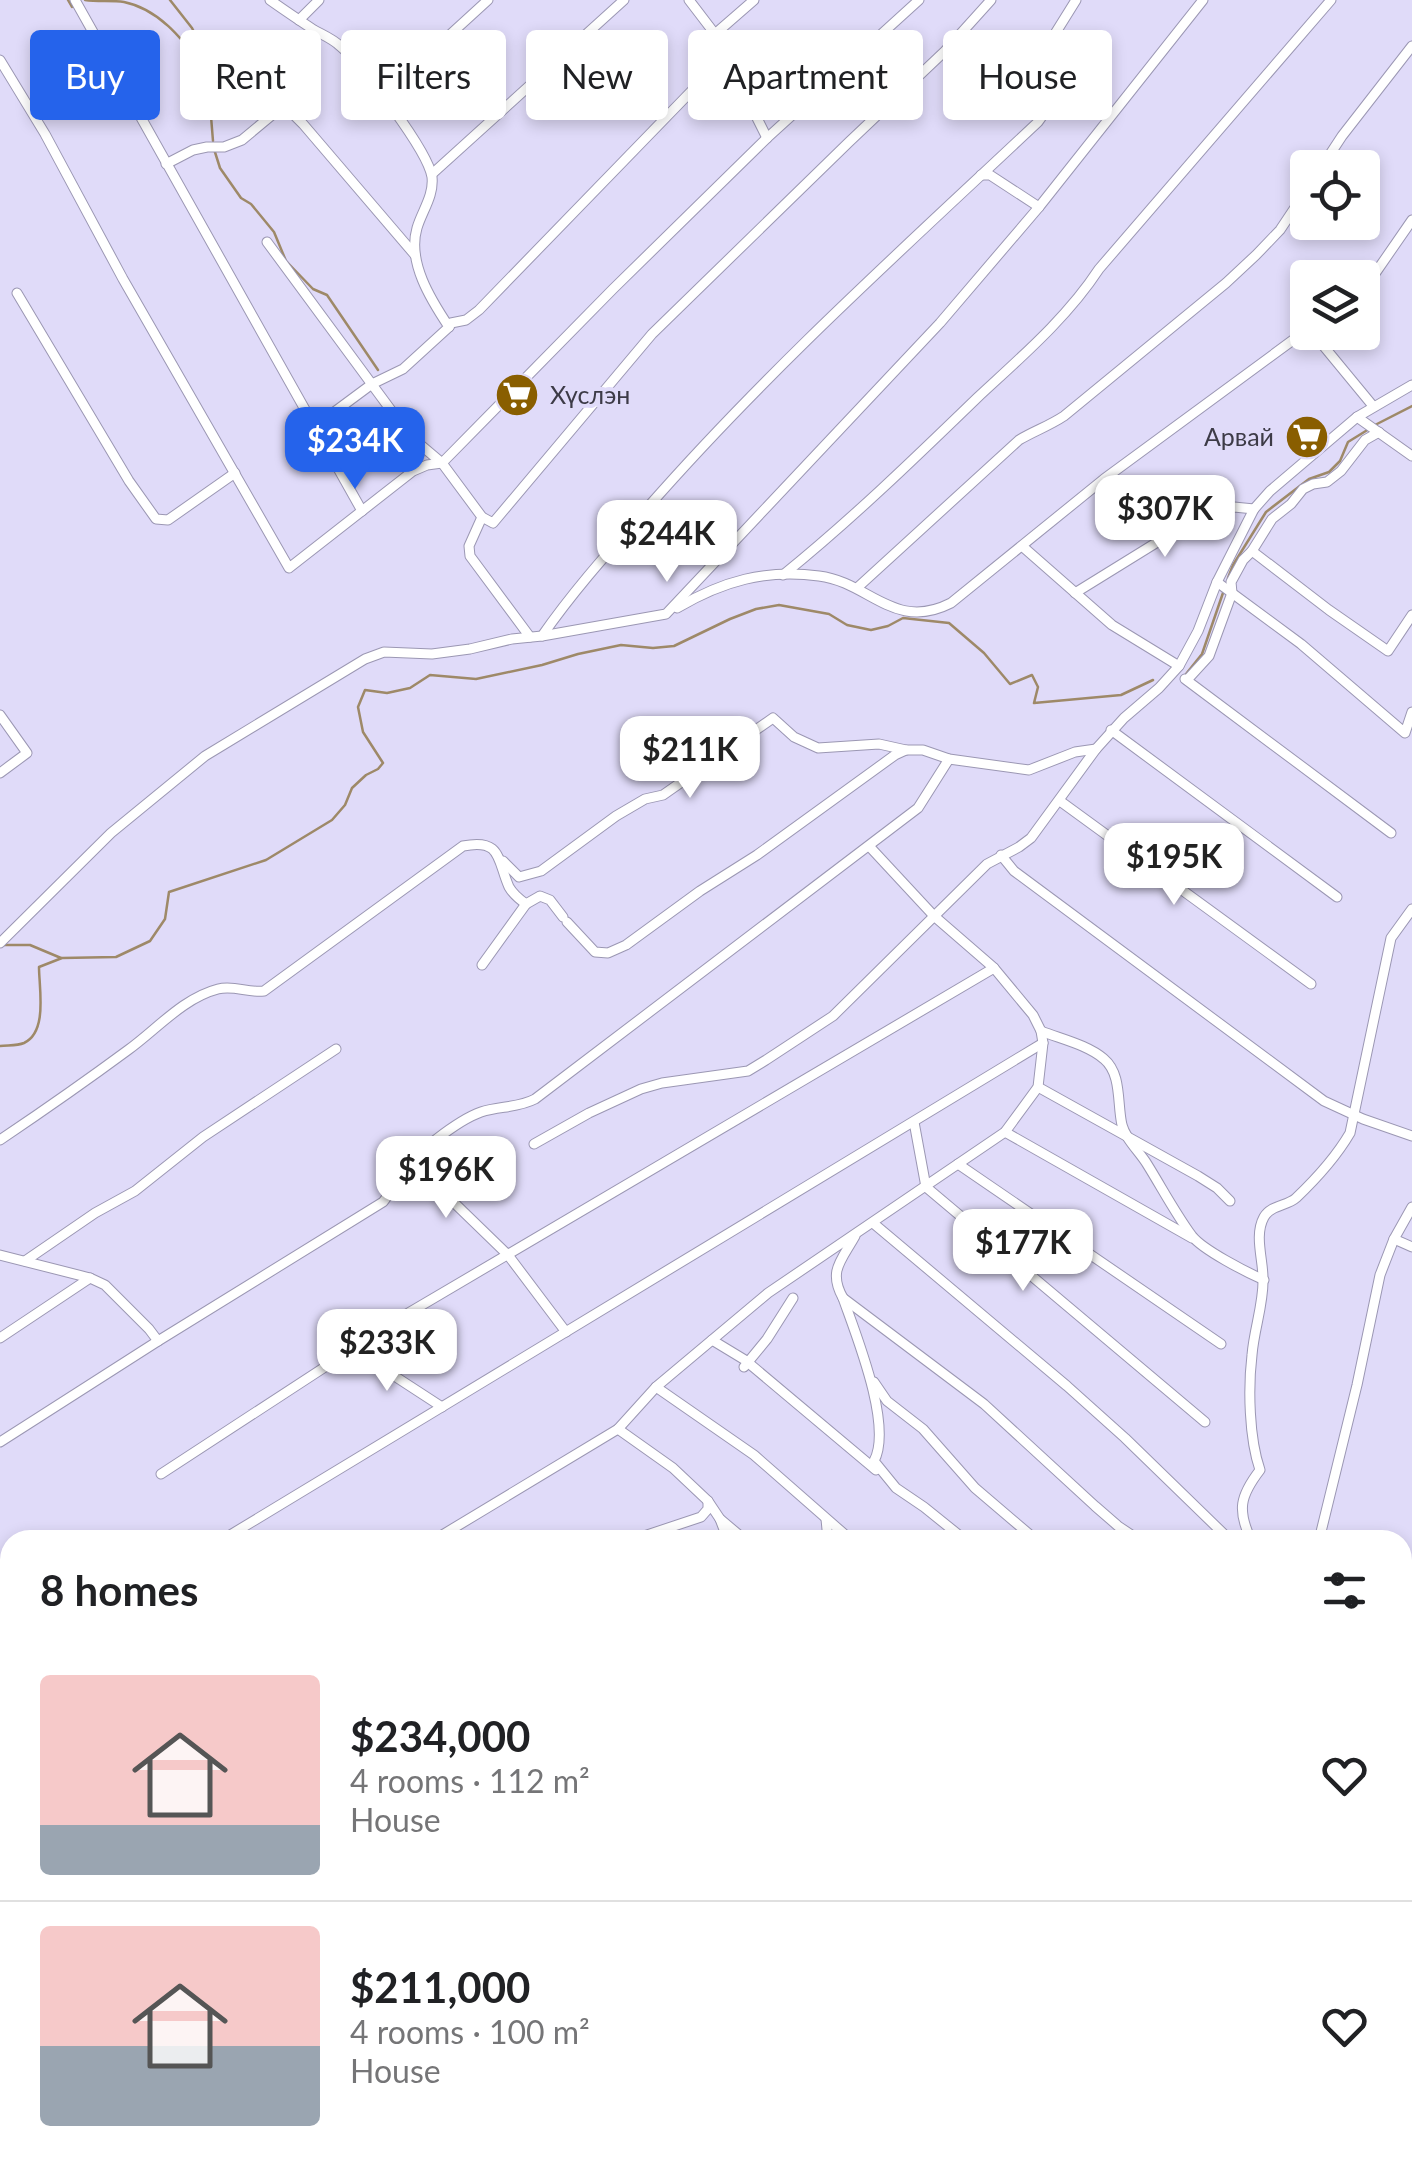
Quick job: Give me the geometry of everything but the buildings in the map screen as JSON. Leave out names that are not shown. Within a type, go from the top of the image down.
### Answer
[{"type":"street","points":[[74,0],[362,512]]},
{"type":"street","points":[[270,0],[341,47]]},
{"type":"street","points":[[299,20],[319,0]]},
{"type":"street","points":[[455,30],[488,0]]},
{"type":"street","points":[[432,174],[624,0]]},
{"type":"street","points":[[689,0],[711,30]]},
{"type":"street","points":[[719,30],[754,0]]},
{"type":"street","points":[[0,60],[289,568],[413,472],[442,463],[767,138],[919,0]]},
{"type":"street","points":[[268,242],[410,436],[442,463],[482,518],[493,522],[652,334],[946,51],[991,0]]},
{"type":"street","points":[[542,636],[570,596],[701,446],[818,327],[1038,122],[1055,93],[1042,82],[1038,61],[1076,0]]},
{"type":"street","points":[[666,614],[940,323],[1039,207],[1204,0]]},
{"type":"street","points":[[783,575],[916,457],[1046,332],[1331,0]]},
{"type":"street","points":[[1333,150],[1412,46]]},
{"type":"street","points":[[314,426],[372,384],[403,369],[451,323],[466,320],[479,310],[688,94]]},
{"type":"street","points":[[166,164],[193,150],[224,147],[242,140],[284,105],[415,256],[434,305],[449,327]]},
{"type":"street","points":[[399,120],[432,174],[430,198],[416,230],[415,256]]},
{"type":"street","points":[[758,120],[767,138]]},
{"type":"street","points":[[981,176],[990,175],[1039,207]]},
{"type":"street","points":[[857,588],[1019,440],[1064,416],[1226,283],[1290,215]]},
{"type":"street","points":[[1380,267],[1412,220]]},
{"type":"street","points":[[16,293],[129,482],[156,520],[168,520],[234,474]]},
{"type":"street","points":[[2,939],[111,833],[206,756],[365,659],[384,652],[432,654],[470,649],[512,638],[666,614],[707,590],[754,576],[820,576],[857,588],[878,604],[902,610],[938,610],[1104,480],[1290,345]]},
{"type":"street","points":[[1326,350],[1373,406]]},
{"type":"street","points":[[534,1144],[589,1113],[662,1082],[748,1072],[833,1016],[987,864],[1032,838],[1096,748],[1177,668],[1254,510],[1270,492],[1357,417],[1412,385]]},
{"type":"street","points":[[1357,417],[1412,456]]},
{"type":"street","points":[[1187,680],[1208,656],[1232,593],[1231,582],[1272,519],[1303,489],[1327,482],[1342,471],[1365,440],[1380,432]]},
{"type":"street","points":[[1075,593],[1218,509],[1254,510]]},
{"type":"street","points":[[482,518],[468,546],[470,556],[530,637]]},
{"type":"street","points":[[1022,546],[1112,624],[1177,668],[1187,680],[1391,834]]},
{"type":"street","points":[[1252,551],[1388,651],[1412,615]]},
{"type":"street","points":[[1217,582],[1301,644],[1405,733],[1412,712]]},
{"type":"street","points":[[0,715],[27,753],[0,773]]},
{"type":"street","points":[[0,1140],[198,996],[235,987],[264,991],[454,851],[478,843],[489,846],[519,877],[541,871],[616,816],[646,798],[663,796],[773,718],[794,737],[818,748],[879,744],[1028,770],[1096,748]]},
{"type":"street","points":[[1112,730],[1337,897]]},
{"type":"street","points":[[482,965],[526,904],[540,896],[550,900],[595,952],[608,953],[626,945],[906,750]]},
{"type":"street","points":[[0,1442],[383,1202],[410,1160],[469,1117],[536,1099],[918,808],[949,759]]},
{"type":"street","points":[[1060,801],[1311,984]]},
{"type":"street","points":[[451,1530],[618,1429],[656,1387],[768,1293],[1005,1132],[1038,1087],[1043,1043],[1033,1015],[994,968],[934,916],[869,846]]},
{"type":"street","points":[[1001,855],[1014,871],[1324,1101],[1412,1136]]},
{"type":"street","points":[[501,859],[510,890],[526,904]]},
{"type":"street","points":[[1246,1530],[1241,1508],[1248,1485],[1260,1470],[1250,1411],[1251,1357],[1264,1280],[1259,1230],[1270,1210],[1293,1201],[1336,1156],[1350,1132],[1391,938],[1412,909]]},
{"type":"street","points":[[161,1474],[508,1254],[994,968]]},
{"type":"street","points":[[1041,1031],[1089,1050],[1112,1069],[1126,1135],[1194,1239]]},
{"type":"street","points":[[239,1530],[1043,1043]]},
{"type":"street","points":[[24,1262],[134,1191],[203,1137],[336,1049]]},
{"type":"street","points":[[1038,1087],[1198,1176],[1230,1201]]},
{"type":"street","points":[[914,1122],[926,1187],[1205,1422]]},
{"type":"street","points":[[1005,1132],[1194,1239],[1233,1266],[1264,1280]]},
{"type":"street","points":[[410,1160],[508,1254],[566,1332]]},
{"type":"street","points":[[958,1164],[1221,1344]]},
{"type":"street","points":[[1321,1530],[1380,1275],[1412,1207]]},
{"type":"street","points":[[873,1223],[1067,1386],[1219,1530]]},
{"type":"street","points":[[856,1234],[836,1270],[835,1284],[866,1366],[877,1421],[879,1452],[874,1461],[886,1478]]},
{"type":"street","points":[[1394,1240],[1412,1247]]},
{"type":"street","points":[[0,1254],[90,1278],[114,1293],[158,1341]]},
{"type":"street","points":[[0,1338],[90,1278]]},
{"type":"street","points":[[746,1365],[793,1298]]},
{"type":"street","points":[[843,1298],[984,1404],[1124,1530]]},
{"type":"street","points":[[712,1340],[951,1530]]},
{"type":"street","points":[[353,1349],[442,1407]]},
{"type":"street","points":[[866,1366],[888,1401],[923,1428],[976,1488],[1024,1530]]},
{"type":"street","points":[[656,1387],[754,1456],[840,1530]]},
{"type":"street","points":[[618,1429],[673,1468],[708,1501],[724,1530]]},
{"type":"street","points":[[662,1530],[702,1517],[708,1501]]},
{"type":"street","points":[[720,1519],[733,1530]]},
{"type":"street","points":[[826,1519],[827,1530]]},
{"type":"waterway","points":[[68,0],[72,7]]},
{"type":"waterway","points":[[85,0],[137,6],[159,18],[180,38]]},
{"type":"waterway","points":[[170,0],[204,51],[213,141]]},
{"type":"waterway","points":[[214,149],[220,168],[241,198],[274,232],[286,261],[313,289],[327,295],[378,370]]},
{"type":"waterway","points":[[1375,425],[1412,406]]},
{"type":"waterway","points":[[1228,578],[1266,512],[1309,479],[1329,472],[1340,461],[1348,442],[1369,429]]},
{"type":"waterway","points":[[1186,674],[1202,654],[1224,590]]},
{"type":"waterway","points":[[0,1046],[24,1043],[36,1029],[40,1009],[39,967],[62,958],[116,957],[150,941],[165,919],[169,892],[266,860],[332,820],[345,805],[352,788],[383,763],[363,732],[358,707],[365,690],[387,693],[410,688],[430,675],[476,679],[621,645],[674,646],[730,619],[779,605],[829,614],[847,625],[871,630],[903,618],[949,623],[984,653],[1010,684],[1032,675],[1038,687],[1034,703],[1121,695],[1153,680]]},
{"type":"waterway","points":[[1,945],[30,945],[61,958]]},
{"type":"place","name":"Хүслэн","points":[[517,395]]},
{"type":"place","name":"Арвай","points":[[1307,437]]}]
